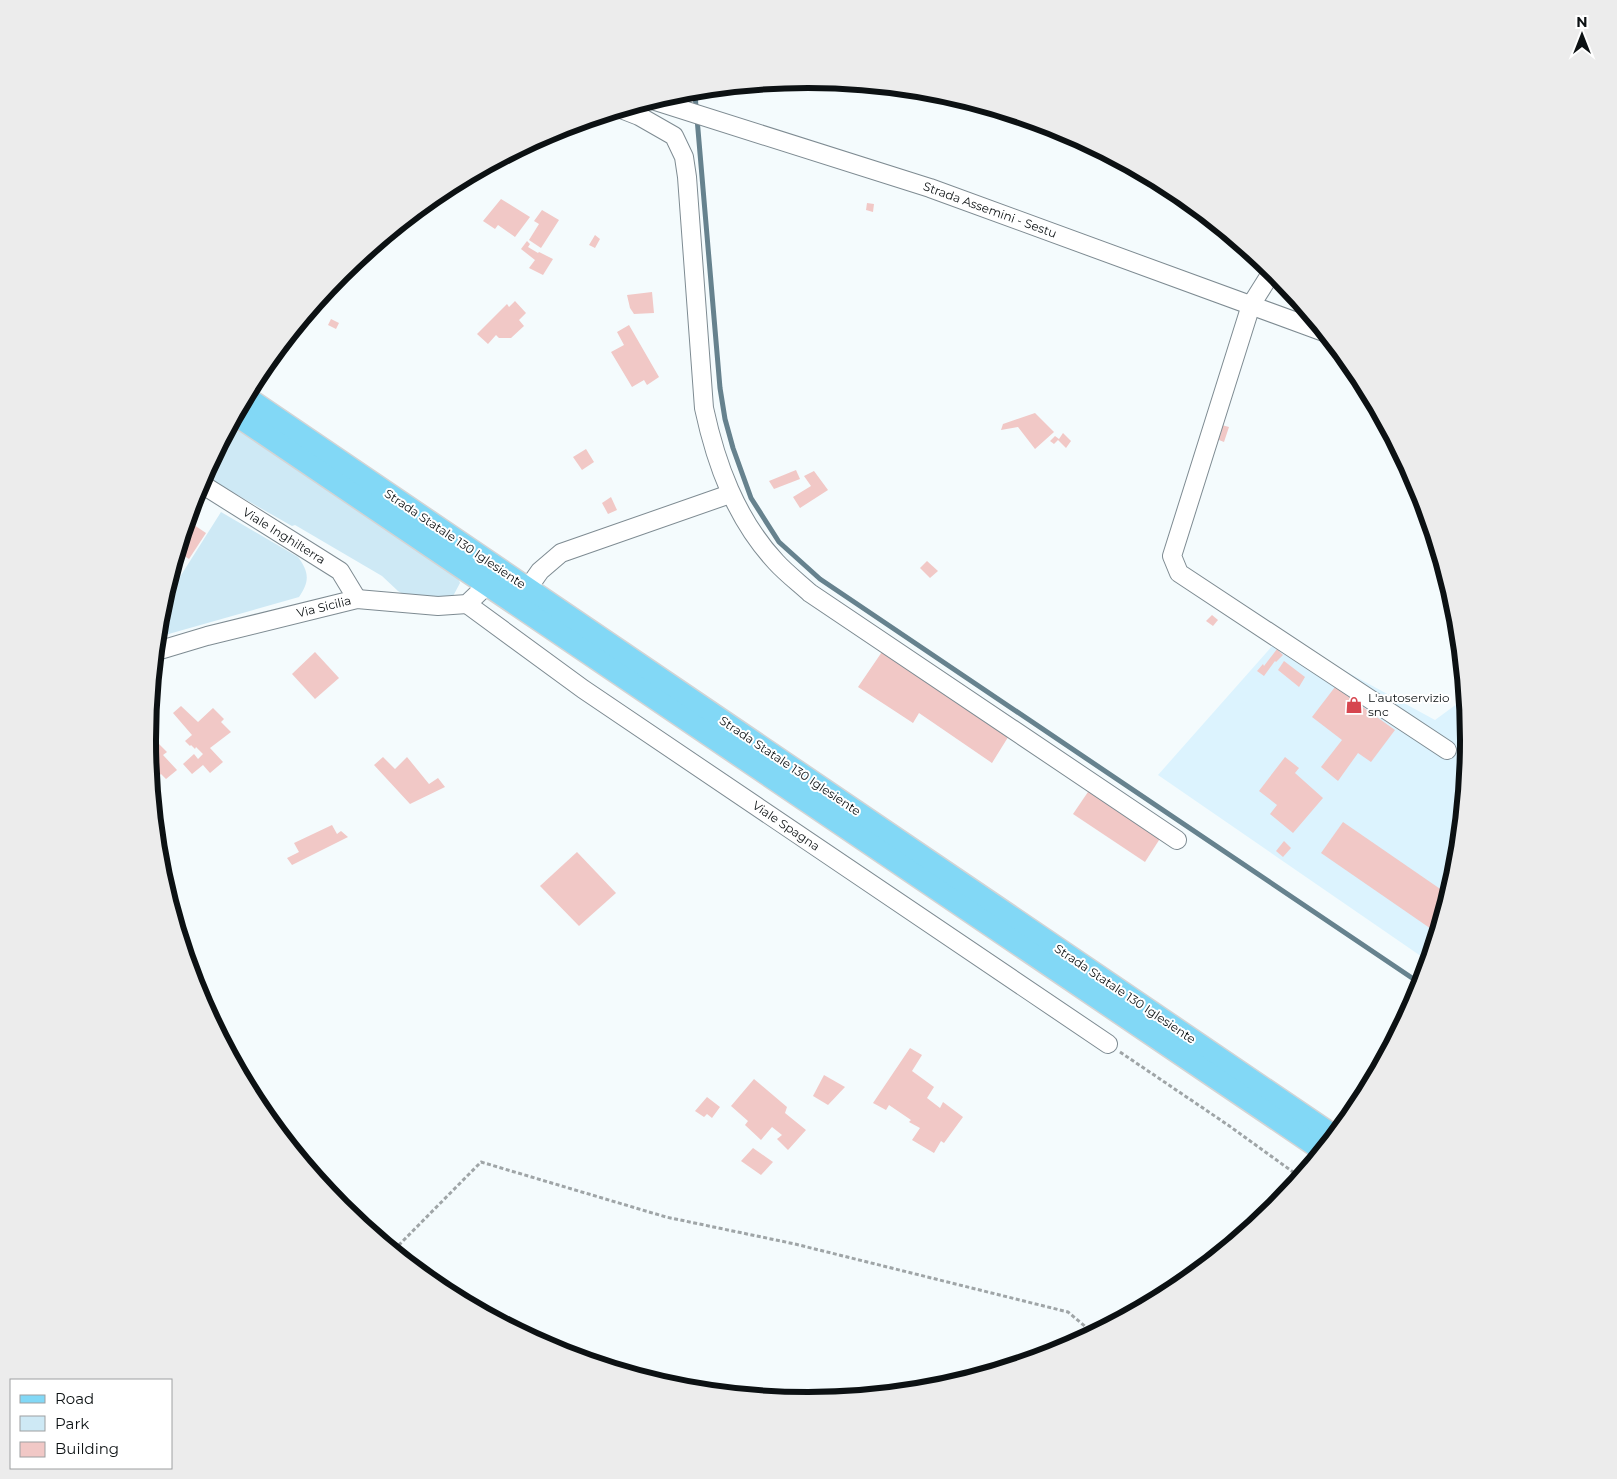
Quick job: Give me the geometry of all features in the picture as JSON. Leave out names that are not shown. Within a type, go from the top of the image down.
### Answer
[{"type":"main road","name":"Strada Statale 130 Iglesiente","points":[[252,401],[1329,1132]]},
{"type":"main road","name":"Strada Statale 130 Iglesiente","points":[[241,418],[1317,1147]]},
{"type":"street","name":"Strada Assemini - Sestu","points":[[664,104],[930,188],[1314,328]]},
{"type":"street","points":[[631,113],[674,136],[684,157],[704,408],[711,441],[730,494],[751,530],[776,562],[810,593],[1177,840]]},
{"type":"street","points":[[1269,277],[1251,305],[1172,556],[1179,573],[1447,750]]},
{"type":"street","name":"Viale Inghilterra","points":[[207,487],[340,570],[357,599]]},
{"type":"street","points":[[528,588],[540,571],[561,553],[730,494]]},
{"type":"street","points":[[467,604],[488,584]]},
{"type":"street","name":"Via Sicilia","points":[[163,649],[215,634],[357,599],[438,606],[467,604]]},
{"type":"street","name":"Viale Spagna","points":[[467,604],[600,700],[1108,1044]]},
{"type":"path","points":[[1108,1044],[1228,1125],[1295,1173]]},
{"type":"path","points":[[398,1246],[481,1162],[666,1217],[795,1244],[1068,1312],[1088,1328]]},
{"type":"shaded area","points":[[1281,636],[1435,720],[1459,702],[1459,782],[1455,825],[1448,867],[1423,957],[1158,775]]},
{"type":"green space","points":[[237,426],[457,574],[460,583],[452,598],[408,597],[398,591],[382,576],[295,525],[292,526],[211,480]]},
{"type":"green space","points":[[221,512],[298,557],[307,577],[299,597],[165,635],[178,580]]},
{"type":"building","points":[[501,199],[530,217],[515,237],[498,225],[495,229],[483,221]]},
{"type":"building","points":[[867,203],[874,204],[873,212],[866,210]]},
{"type":"building","points":[[542,210],[559,220],[541,248],[529,240],[539,224],[534,221]]},
{"type":"building","points":[[595,235],[600,239],[595,248],[589,245]]},
{"type":"building","points":[[527,241],[530,244],[528,247],[553,259],[543,275],[529,268],[535,260],[521,249]]},
{"type":"building","points":[[652,292],[654,313],[634,314],[630,308],[627,295]]},
{"type":"building","points":[[515,301],[526,313],[519,320],[524,326],[511,338],[499,338],[496,335],[488,344],[477,334],[507,304],[509,307]]},
{"type":"building","points":[[331,319],[339,323],[336,329],[328,325]]},
{"type":"building","points":[[629,325],[659,377],[647,385],[644,380],[632,387],[611,352],[624,345],[617,332]]},
{"type":"building","points":[[1035,413],[1054,432],[1035,449],[1018,427],[1001,430],[1003,424]]},
{"type":"building","points":[[1218,424],[1229,427],[1224,442],[1214,438]]},
{"type":"building","points":[[1063,433],[1071,441],[1066,448],[1058,440],[1054,444],[1050,441],[1055,436],[1059,439]]},
{"type":"building","points":[[586,449],[594,462],[582,470],[573,457]]},
{"type":"building","points":[[796,470],[800,479],[774,489],[769,481]]},
{"type":"building","points":[[814,471],[828,490],[800,508],[793,497],[811,486],[804,476]]},
{"type":"building","points":[[611,497],[617,510],[608,514],[602,503]]},
{"type":"building","points":[[193,524],[206,533],[189,559],[184,556]]},
{"type":"building","points":[[927,561],[938,571],[930,578],[920,568]]},
{"type":"building","points":[[1212,615],[1218,620],[1213,626],[1206,621]]},
{"type":"building","points":[[886,646],[1010,734],[992,763],[919,713],[913,723],[858,687]]},
{"type":"building","points":[[1277,649],[1283,655],[1275,661],[1264,676],[1257,671],[1263,664],[1264,666]]},
{"type":"building","points":[[315,652],[339,678],[315,699],[292,674]]},
{"type":"building","points":[[1284,661],[1305,677],[1299,687],[1278,670]]},
{"type":"building","points":[[1335,687],[1395,730],[1371,762],[1358,753],[1338,781],[1321,767],[1342,740],[1312,717]]},
{"type":"building","points":[[181,706],[198,722],[213,708],[224,719],[221,722],[231,732],[210,748],[223,762],[210,773],[203,765],[192,774],[183,764],[194,754],[198,759],[203,754],[196,747],[195,749],[185,741],[192,735],[173,713]]},
{"type":"building","points":[[156,741],[167,752],[163,755],[177,770],[166,779],[161,774],[158,777]]},
{"type":"building","points":[[383,757],[395,769],[407,757],[429,784],[438,778],[445,787],[410,804],[374,765]]},
{"type":"building","points":[[1285,757],[1299,768],[1295,773],[1323,798],[1293,833],[1270,814],[1277,805],[1259,791]]},
{"type":"building","points":[[1090,789],[1161,837],[1145,862],[1073,814]]},
{"type":"building","points":[[1343,822],[1442,890],[1432,929],[1321,853]]},
{"type":"building","points":[[332,825],[337,834],[341,831],[348,837],[292,865],[287,858],[299,852],[294,843]]},
{"type":"building","points":[[1284,841],[1291,848],[1283,857],[1276,851]]},
{"type":"building","points":[[577,852],[616,893],[579,926],[540,886]]},
{"type":"building","points":[[910,1048],[922,1055],[912,1071],[934,1087],[927,1098],[940,1108],[943,1102],[963,1117],[944,1143],[941,1141],[934,1153],[912,1140],[920,1128],[909,1122],[911,1120],[889,1105],[886,1110],[873,1103]]},
{"type":"building","points":[[824,1075],[845,1087],[828,1105],[813,1096]]},
{"type":"building","points":[[754,1079],[787,1107],[785,1113],[806,1130],[788,1150],[777,1139],[782,1135],[772,1127],[761,1140],[745,1125],[748,1121],[731,1106]]},
{"type":"building","points":[[707,1097],[720,1107],[712,1118],[707,1114],[704,1117],[695,1111]]},
{"type":"building","points":[[753,1148],[773,1162],[761,1175],[741,1161]]},
{"type":"waterway","points":[[695,98],[696,109]]},
{"type":"waterway","points":[[697,118],[720,388],[725,419],[751,498],[779,542],[820,579],[1415,980]]},
{"type":"place","name":"L'autoservizio snc","points":[[1354,705]]}]
